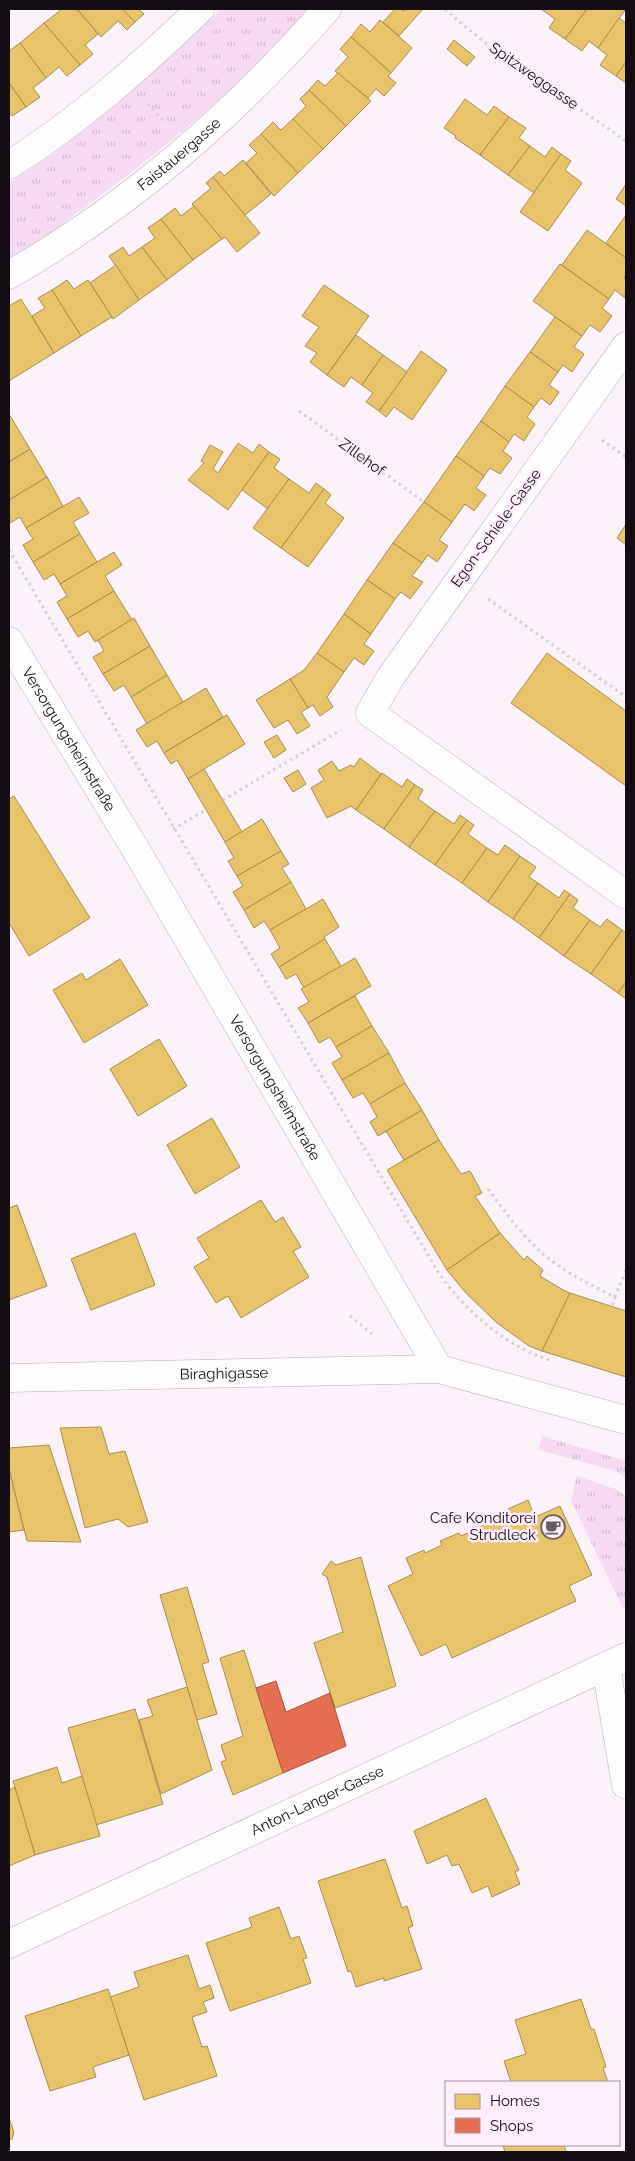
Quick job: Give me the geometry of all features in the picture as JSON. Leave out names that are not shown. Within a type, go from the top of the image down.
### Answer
[{"type":"street","points":[[9,165],[63,128],[200,9]]},
{"type":"street","name":"Faistauergasse","points":[[9,275],[82,229],[158,174],[217,124],[291,50],[327,9]]},
{"type":"street","name":"Egon-Schiele-Gasse","points":[[370,714],[390,678],[626,346]]},
{"type":"street","name":"Versorgungsheimstraße","points":[[9,640],[136,850],[439,1369]]},
{"type":"street","points":[[370,714],[626,895]]},
{"type":"street","points":[[439,1369],[626,1420]]},
{"type":"street","name":"Biraghigasse","points":[[9,1378],[439,1369]]},
{"type":"street","points":[[616,1662],[626,1785]]},
{"type":"street","name":"Anton-Langer-Gasse","points":[[9,1944],[616,1662]]},
{"type":"path","name":"Spitzweggasse","points":[[445,9],[461,24],[498,51],[626,141]]},
{"type":"path","points":[[124,77],[187,149]]},
{"type":"path","name":"Zillehof","points":[[300,412],[424,502]]},
{"type":"path","points":[[604,441],[626,457]]},
{"type":"path","points":[[9,550],[172,829],[444,1280],[466,1306],[488,1327],[530,1353],[555,1362]]},
{"type":"path","points":[[490,601],[626,697]]},
{"type":"path","points":[[222,800],[370,714]]},
{"type":"path","points":[[172,829],[206,810]]},
{"type":"path","points":[[488,1189],[519,1229],[551,1260],[577,1278],[616,1297]]},
{"type":"path","points":[[612,1307],[626,1270]]},
{"type":"green space","points":[[221,9],[309,9],[256,65],[170,142],[45,238],[9,259],[9,183],[38,164],[120,102]]},
{"type":"green space","points":[[542,1436],[626,1461],[626,1478],[616,1471],[538,1450]]},
{"type":"green space","points":[[577,1476],[618,1490],[626,1497],[626,1606],[623,1608],[571,1501]]},
{"type":"building: Homes","points":[[62,9],[77,9],[98,34],[85,45],[93,54],[80,65],[44,23]]},
{"type":"building: Homes","points":[[77,9],[122,9],[135,22],[127,30],[118,21],[101,37]]},
{"type":"building: Homes","points":[[122,9],[138,9],[144,14],[135,22]]},
{"type":"building: Homes","points":[[395,9],[403,11],[406,9],[423,9],[399,36],[383,22]]},
{"type":"building: Homes","points":[[541,9],[587,9],[565,39],[549,28],[555,19]]},
{"type":"building: Homes","points":[[587,9],[626,9],[598,48],[589,41],[582,51],[565,39]]},
{"type":"building: Homes","points":[[619,18],[626,23],[626,62],[616,76],[600,65],[607,55],[598,48]]},
{"type":"building: Homes","points":[[380,20],[412,48],[391,73],[351,37],[361,24],[370,32]]},
{"type":"building: Homes","points":[[44,23],[80,65],[67,76],[59,67],[46,78],[20,43]]},
{"type":"building: Homes","points":[[351,37],[391,73],[388,76],[396,83],[384,96],[376,89],[368,98],[335,71],[348,57],[340,49]]},
{"type":"building: Homes","points":[[454,40],[475,57],[467,66],[447,49]]},
{"type":"building: Homes","points":[[20,43],[46,78],[33,88],[40,97],[26,107],[9,83],[9,51]]},
{"type":"building: Homes","points":[[626,62],[626,83],[616,76]]},
{"type":"building: Homes","points":[[338,73],[371,101],[346,126],[309,90],[318,80],[325,86]]},
{"type":"building: Homes","points":[[9,83],[26,107],[12,116],[9,112]]},
{"type":"building: Homes","points":[[309,90],[346,126],[323,149],[293,119],[306,106],[300,99]]},
{"type":"building: Homes","points":[[465,99],[487,115],[494,106],[509,117],[480,155],[444,128]]},
{"type":"building: Homes","points":[[509,117],[526,128],[519,138],[530,146],[508,175],[480,155]]},
{"type":"building: Homes","points":[[293,119],[323,149],[298,173],[261,134],[273,122],[281,130]]},
{"type":"building: Homes","points":[[261,134],[298,173],[274,196],[246,163],[257,153],[249,145]]},
{"type":"building: Homes","points":[[530,146],[545,157],[552,147],[561,154],[534,193],[508,175]]},
{"type":"building: Homes","points":[[561,154],[571,161],[565,170],[582,183],[548,231],[520,212]]},
{"type":"building: Homes","points":[[243,160],[271,194],[245,215],[213,177],[220,171],[224,176]]},
{"type":"building: Homes","points":[[213,177],[260,233],[237,252],[225,237],[222,239],[192,204],[211,188],[206,183]]},
{"type":"building: Homes","points":[[626,184],[626,206],[616,199]]},
{"type":"building: Homes","points":[[194,206],[222,239],[193,260],[161,219],[175,208],[181,216]]},
{"type":"building: Homes","points":[[626,215],[626,258],[606,243]]},
{"type":"building: Homes","points":[[161,219],[193,260],[167,280],[142,247],[155,238],[148,228]]},
{"type":"building: Homes","points":[[587,230],[626,258],[625,298],[615,290],[609,299],[562,265]]},
{"type":"building: Homes","points":[[123,247],[129,256],[142,247],[167,280],[139,300],[109,256]]},
{"type":"building: Homes","points":[[560,264],[609,299],[602,308],[612,316],[600,332],[590,325],[582,336],[533,301]]},
{"type":"building: Homes","points":[[116,265],[139,300],[113,319],[90,283]]},
{"type":"building: Homes","points":[[67,280],[74,289],[88,280],[112,317],[81,336],[52,290]]},
{"type":"building: Homes","points":[[324,285],[369,316],[327,375],[310,362],[317,353],[305,346],[319,327],[302,316]]},
{"type":"building: Homes","points":[[52,290],[81,336],[54,353],[32,316],[45,308],[38,298]]},
{"type":"building: Homes","points":[[21,299],[54,353],[9,381],[9,306]]},
{"type":"building: Homes","points":[[555,317],[582,336],[574,347],[584,354],[572,372],[563,365],[558,372],[530,352]]},
{"type":"building: Homes","points":[[356,335],[383,355],[362,385],[351,377],[344,387],[327,375]]},
{"type":"building: Homes","points":[[421,351],[447,370],[412,420],[394,407],[386,417],[379,411]]},
{"type":"building: Homes","points":[[530,352],[558,372],[549,385],[559,392],[550,405],[541,398],[534,407],[505,386]]},
{"type":"building: Homes","points":[[383,355],[407,372],[379,411],[366,402],[373,393],[362,385]]},
{"type":"building: Homes","points":[[505,386],[534,407],[527,417],[535,424],[524,441],[514,434],[509,442],[481,421]]},
{"type":"building: Homes","points":[[9,414],[30,449],[9,462]]},
{"type":"building: Homes","points":[[481,421],[509,442],[503,451],[512,458],[500,474],[490,468],[484,476],[456,456]]},
{"type":"building: Homes","points":[[238,443],[253,453],[259,444],[269,452],[228,510],[188,480],[204,463],[201,461],[210,445],[223,452],[213,469],[218,473]]},
{"type":"building: Homes","points":[[30,449],[47,477],[9,500],[9,462]]},
{"type":"building: Homes","points":[[269,452],[280,459],[274,468],[289,479],[268,509],[242,490]]},
{"type":"building: Homes","points":[[456,456],[484,476],[476,488],[486,495],[474,511],[465,504],[452,522],[424,502]]},
{"type":"building: Homes","points":[[47,477],[63,506],[26,528],[20,517],[10,523],[9,500]]},
{"type":"building: Homes","points":[[289,479],[309,493],[316,483],[324,489],[281,548],[253,528]]},
{"type":"building: Homes","points":[[324,489],[331,495],[325,503],[344,518],[308,567],[281,548]]},
{"type":"building: Homes","points":[[79,497],[89,513],[73,522],[80,534],[33,562],[23,545],[33,539],[26,528]]},
{"type":"building: Homes","points":[[424,502],[452,522],[439,540],[448,546],[437,562],[428,555],[422,563],[393,543]]},
{"type":"building: Homes","points":[[626,524],[626,545],[617,538]]},
{"type":"building: Homes","points":[[80,534],[97,562],[60,584],[54,574],[44,580],[33,562]]},
{"type":"building: Homes","points":[[393,543],[422,563],[412,576],[423,582],[410,599],[401,592],[395,599],[367,580]]},
{"type":"building: Homes","points":[[114,552],[122,565],[105,576],[114,591],[67,619],[57,602],[67,596],[60,584]]},
{"type":"building: Homes","points":[[367,580],[395,599],[371,634],[344,614]]},
{"type":"building: Homes","points":[[114,591],[132,620],[95,642],[88,631],[78,637],[67,619]]},
{"type":"building: Homes","points":[[344,614],[371,634],[364,644],[374,651],[364,665],[354,658],[344,672],[317,653]]},
{"type":"building: Homes","points":[[134,618],[150,646],[103,674],[93,657],[104,651],[98,640]]},
{"type":"building: Homes","points":[[150,646],[167,675],[131,697],[124,685],[114,691],[103,674]]},
{"type":"building: Homes","points":[[317,653],[344,672],[327,697],[333,707],[320,716],[313,705],[308,708],[290,679],[304,670]]},
{"type":"building: Homes","points":[[547,653],[626,711],[626,786],[511,703]]},
{"type":"building: Homes","points":[[167,675],[183,702],[147,724],[131,697]]},
{"type":"building: Homes","points":[[290,679],[308,708],[301,712],[310,726],[297,734],[288,720],[274,728],[256,700]]},
{"type":"building: Homes","points":[[206,688],[223,717],[164,753],[157,741],[147,747],[136,730]]},
{"type":"building: Homes","points":[[227,715],[245,744],[188,779],[177,760],[171,764],[164,753]]},
{"type":"building: Homes","points":[[277,735],[286,750],[274,758],[264,742]]},
{"type":"building: Homes","points":[[360,758],[381,774],[356,810],[351,806],[327,818],[311,788],[324,780],[318,770],[332,761],[339,771],[351,765],[354,767]]},
{"type":"building: Homes","points":[[204,769],[242,832],[225,842],[188,779]]},
{"type":"building: Homes","points":[[298,770],[306,784],[293,792],[284,778]]},
{"type":"building: Homes","points":[[382,773],[402,787],[407,779],[415,785],[384,829],[356,810]]},
{"type":"building: Homes","points":[[415,785],[423,790],[418,799],[435,811],[409,847],[384,829]]},
{"type":"building: Homes","points":[[14,796],[90,918],[29,956],[9,923],[9,799]]},
{"type":"building: Homes","points":[[435,811],[454,824],[460,815],[467,820],[435,865],[409,847]]},
{"type":"building: Homes","points":[[262,819],[281,851],[237,876],[228,861],[234,858],[225,842]]},
{"type":"building: Homes","points":[[467,820],[474,825],[468,834],[487,848],[462,883],[435,865]]},
{"type":"building: Homes","points":[[505,845],[520,856],[488,902],[462,883],[487,848],[498,855]]},
{"type":"building: Homes","points":[[281,851],[289,864],[282,868],[291,882],[244,910],[233,892],[243,886],[237,876]]},
{"type":"building: Homes","points":[[520,856],[536,867],[529,877],[538,883],[513,919],[488,902]]},
{"type":"building: Homes","points":[[291,882],[306,909],[270,930],[264,921],[254,928],[244,910]]},
{"type":"building: Homes","points":[[538,883],[559,898],[564,890],[570,894],[539,938],[513,919]]},
{"type":"building: Homes","points":[[570,894],[578,900],[573,908],[590,920],[564,956],[539,938]]},
{"type":"building: Homes","points":[[323,899],[339,927],[324,937],[325,939],[279,967],[271,954],[280,948],[270,930]]},
{"type":"building: Homes","points":[[607,919],[622,930],[591,974],[564,956],[590,920],[600,927]]},
{"type":"building: Homes","points":[[622,930],[626,933],[626,982],[618,993],[591,974]]},
{"type":"building: Homes","points":[[325,939],[341,966],[304,988],[296,974],[286,979],[279,967]]},
{"type":"building: Homes","points":[[355,958],[371,986],[308,1023],[298,1008],[309,1002],[301,989]]},
{"type":"building: Homes","points":[[120,959],[148,1005],[84,1043],[53,990],[82,973],[86,980]]},
{"type":"building: Homes","points":[[626,982],[626,999],[618,993]]},
{"type":"building: Homes","points":[[355,996],[372,1026],[336,1047],[330,1037],[319,1043],[308,1023]]},
{"type":"building: Homes","points":[[372,1026],[389,1053],[342,1080],[332,1063],[342,1057],[336,1047]]},
{"type":"building: Homes","points":[[159,1039],[187,1086],[138,1116],[110,1069]]},
{"type":"building: Homes","points":[[389,1053],[405,1083],[370,1104],[363,1093],[353,1098],[342,1080]]},
{"type":"building: Homes","points":[[405,1083],[422,1110],[378,1136],[370,1122],[377,1117],[370,1104]]},
{"type":"building: Homes","points":[[422,1110],[439,1140],[404,1160],[386,1131]]},
{"type":"building: Homes","points":[[212,1118],[240,1167],[195,1194],[167,1145]]},
{"type":"building: Homes","points":[[439,1140],[461,1174],[470,1171],[482,1193],[475,1196],[500,1233],[447,1270],[387,1170]]},
{"type":"building: Homes","points":[[261,1200],[275,1222],[283,1217],[301,1247],[293,1251],[309,1277],[241,1318],[228,1296],[216,1303],[194,1267],[209,1258],[197,1238]]},
{"type":"building: Homes","points":[[17,1205],[47,1286],[9,1300],[9,1208]]},
{"type":"building: Homes","points":[[135,1233],[155,1285],[91,1310],[71,1259]]},
{"type":"building: Homes","points":[[500,1233],[524,1260],[527,1256],[543,1270],[540,1276],[570,1293],[542,1351],[529,1346],[497,1323],[465,1292],[447,1270]]},
{"type":"building: Homes","points":[[570,1293],[626,1311],[626,1377],[542,1351]]},
{"type":"building: Homes","points":[[101,1427],[109,1454],[125,1451],[148,1522],[128,1527],[118,1519],[85,1528],[60,1428]]},
{"type":"building: Homes","points":[[49,1445],[81,1542],[27,1541],[9,1469],[9,1448]]},
{"type":"building: Homes","points":[[9,1469],[24,1530],[9,1532]]},
{"type":"building: Homes","points":[[528,1500],[535,1517],[560,1506],[592,1575],[569,1586],[576,1601],[452,1658],[446,1644],[421,1656],[388,1586],[413,1574],[406,1558],[424,1550],[425,1553],[442,1545],[440,1541],[459,1533],[461,1536],[510,1513],[508,1509]]},
{"type":"building: Homes","points":[[361,1557],[396,1686],[335,1708],[314,1643],[343,1632],[327,1577],[322,1574],[331,1561],[336,1565]]},
{"type":"building: Homes","points":[[187,1587],[209,1662],[202,1664],[217,1714],[197,1720],[160,1595]]},
{"type":"building: Homes","points":[[244,1650],[283,1773],[233,1795],[221,1762],[226,1760],[221,1745],[243,1736],[220,1658]]},
{"type":"building: Homes","points":[[187,1687],[212,1770],[161,1794],[139,1720],[153,1716],[147,1700]]},
{"type":"building: Homes","points":[[135,1709],[163,1804],[96,1825],[68,1728]]},
{"type":"building: Homes","points":[[57,1767],[62,1783],[82,1776],[100,1836],[35,1855],[13,1781]]},
{"type":"building: Homes","points":[[15,1787],[35,1855],[9,1866],[9,1790]]},
{"type":"building: Homes","points":[[486,1798],[519,1870],[515,1872],[520,1884],[492,1897],[488,1886],[472,1893],[459,1864],[452,1866],[447,1855],[427,1864],[414,1831]]},
{"type":"building: Homes","points":[[385,1859],[402,1908],[407,1906],[413,1926],[408,1928],[422,1969],[384,1981],[384,1978],[356,1987],[351,1971],[348,1972],[318,1881]]},
{"type":"building: Homes","points":[[279,1907],[291,1939],[299,1936],[307,1958],[303,1959],[311,1983],[230,2011],[206,1943],[252,1927],[249,1918]]},
{"type":"building: Homes","points":[[188,1955],[199,1989],[210,1985],[214,1998],[203,2002],[207,2012],[192,2017],[202,2047],[207,2046],[217,2076],[144,2100],[110,1997],[139,1987],[134,1972]]},
{"type":"building: Homes","points":[[108,1989],[129,2055],[93,2067],[96,2077],[50,2091],[25,2016]]},
{"type":"building: Homes","points":[[581,1999],[591,2029],[594,2029],[606,2067],[603,2068],[608,2081],[511,2081],[504,2061],[526,2054],[515,2020]]},
{"type":"building: Homes","points":[[9,2118],[14,2133],[12,2139],[9,2140]]},
{"type":"building: Homes","points":[[503,2146],[564,2146],[566,2152],[505,2152]]},
{"type":"building: Shops","points":[[276,1681],[286,1712],[330,1693],[346,1746],[283,1773],[256,1688]]},
{"type":"place","name":"Cafe Konditorei Strudleck","points":[[553,1527]]}]
